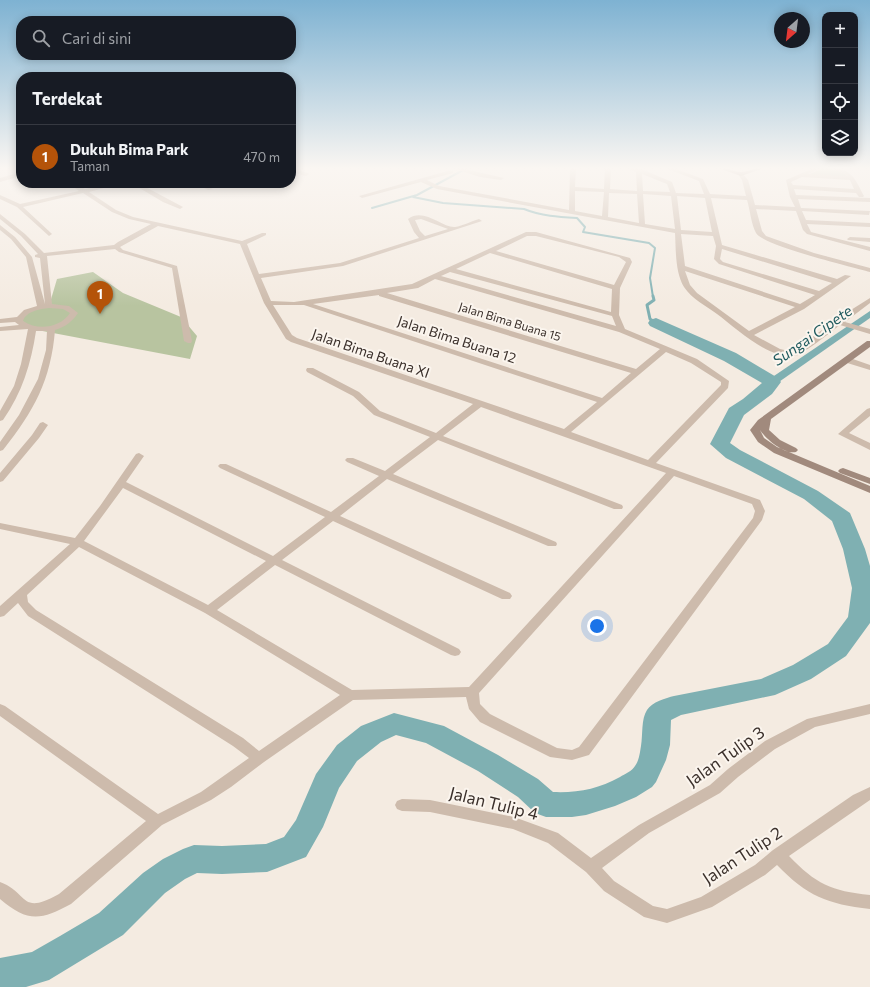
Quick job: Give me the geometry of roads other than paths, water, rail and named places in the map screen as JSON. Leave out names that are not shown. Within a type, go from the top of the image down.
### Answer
[{"type":"main road","points":[[870,343],[757,425],[755,430],[757,437],[764,443],[802,462],[870,490]]},
{"type":"main road","points":[[767,419],[764,430],[772,439],[782,445],[870,482]]},
{"type":"street","points":[[28,214],[49,234]]},
{"type":"street","points":[[121,214],[157,224],[243,243],[264,234]]},
{"type":"street","points":[[582,214],[678,232],[716,234]]},
{"type":"street","points":[[605,219],[606,214]]},
{"type":"street","points":[[641,214],[642,225]]},
{"type":"street","points":[[676,214],[681,267],[684,280],[692,292],[748,335],[779,351],[794,354],[842,323],[870,300]]},
{"type":"street","points":[[711,214],[719,246],[717,259],[721,263],[820,294]]},
{"type":"street","points":[[754,214],[759,232],[764,238],[870,270]]},
{"type":"street","points":[[800,214],[808,233],[870,249]]},
{"type":"street","points":[[0,216],[23,235],[43,257],[49,306]]},
{"type":"street","points":[[423,238],[417,232],[411,219],[416,217],[422,218],[454,229]]},
{"type":"street","points":[[258,276],[341,265],[479,221]]},
{"type":"street","points":[[803,222],[870,226]]},
{"type":"street","points":[[29,259],[68,256],[75,252],[116,247],[120,243],[157,224]]},
{"type":"street","points":[[0,227],[13,238],[29,259],[41,307]]},
{"type":"street","points":[[268,303],[294,304],[403,289],[415,286],[521,235],[531,234],[628,259],[629,262],[616,288],[615,315],[618,325],[622,330]]},
{"type":"street","points":[[825,238],[870,240]]},
{"type":"street","name":"Jalan Bima Buana XI","points":[[243,243],[268,303],[289,337],[294,340],[565,433],[756,502],[760,511],[758,518],[584,751],[572,755],[555,753],[485,718],[474,706],[472,692]]},
{"type":"street","points":[[719,246],[838,282]]},
{"type":"street","points":[[116,247],[121,251],[175,267],[188,341]]},
{"type":"street","points":[[489,251],[616,288]]},
{"type":"street","points":[[681,267],[801,307]]},
{"type":"street","points":[[451,270],[615,315]]},
{"type":"street","points":[[748,335],[801,307],[846,276]]},
{"type":"street","points":[[435,277],[622,330],[694,360],[725,381],[725,386],[650,463]]},
{"type":"street","name":"Jalan Bima Buana 15","points":[[378,292],[636,372]]},
{"type":"street","name":"Jalan Bima Buana 12","points":[[303,302],[603,401]]},
{"type":"street","points":[[275,314],[294,304]]},
{"type":"street","points":[[0,321],[20,319],[29,311],[49,306],[66,307],[71,309],[74,314],[72,319],[68,322],[51,328],[0,329]]},
{"type":"street","points":[[20,319],[20,322],[28,328]]},
{"type":"street","points":[[842,323],[868,331]]},
{"type":"street","points":[[2,415],[21,381],[29,354],[28,328]]},
{"type":"street","points":[[0,448],[26,411],[42,380],[49,353],[51,328]]},
{"type":"street","points":[[565,433],[666,348]]},
{"type":"street","points":[[847,360],[870,368]]},
{"type":"street","points":[[310,370],[356,394],[377,413],[618,507]]},
{"type":"street","points":[[209,610],[479,404]]},
{"type":"street","points":[[870,410],[843,434],[870,447]]},
{"type":"street","points":[[2,415],[26,411]]},
{"type":"street","points":[[0,479],[36,436],[43,425]]},
{"type":"street","points":[[0,613],[78,542],[139,456]]},
{"type":"street","points":[[350,460],[385,476],[552,544]]},
{"type":"street","points":[[223,466],[506,596]]},
{"type":"street","points":[[0,526],[78,542],[100,552],[209,610],[350,695],[472,692],[672,472]]},
{"type":"street","points":[[121,483],[455,652]]},
{"type":"street","points":[[21,594],[24,603],[32,613],[238,742],[259,758]]},
{"type":"street","points":[[0,888],[23,909],[35,911],[49,909],[65,899],[157,821],[213,792],[350,695]]},
{"type":"street","name":"Jalan Tulip 3","points":[[591,867],[644,828],[715,789],[733,773],[770,745],[812,723],[870,709]]},
{"type":"street","points":[[0,710],[157,821]]},
{"type":"street","name":"Jalan Tulip 2","points":[[591,867],[609,886],[650,912],[667,916],[706,902],[760,870],[778,855],[858,799],[870,793]]},
{"type":"street","name":"Jalan Tulip 4","points":[[402,805],[430,806],[514,823],[553,838],[591,867]]},
{"type":"street","points":[[778,855],[810,884],[817,888],[849,900],[870,902]]},
{"type":"waterway","points":[[540,214],[577,218],[585,227],[583,232],[649,243],[655,248],[650,278],[653,297]]},
{"type":"waterway","points":[[653,296],[654,300],[647,305],[650,319],[656,323]]},
{"type":"waterway","name":"Sungai Cipete","points":[[772,382],[870,314]]},
{"type":"waterway","points":[[0,975],[37,968],[72,948],[111,924],[154,883],[174,869],[194,859],[222,860],[267,858],[295,847],[308,827],[326,783],[347,753],[371,734],[394,724],[434,734],[488,763],[528,788],[546,804],[567,805],[586,803],[625,789],[642,779],[646,774],[654,753],[658,715],[674,706],[766,688],[802,672],[837,650],[860,619],[864,588],[854,549],[842,518],[811,495],[733,454],[720,444],[736,412],[766,390],[772,382],[730,357],[656,323]]},
{"type":"place","name":"Dukuh Bima Park","points":[[100,314]]}]
